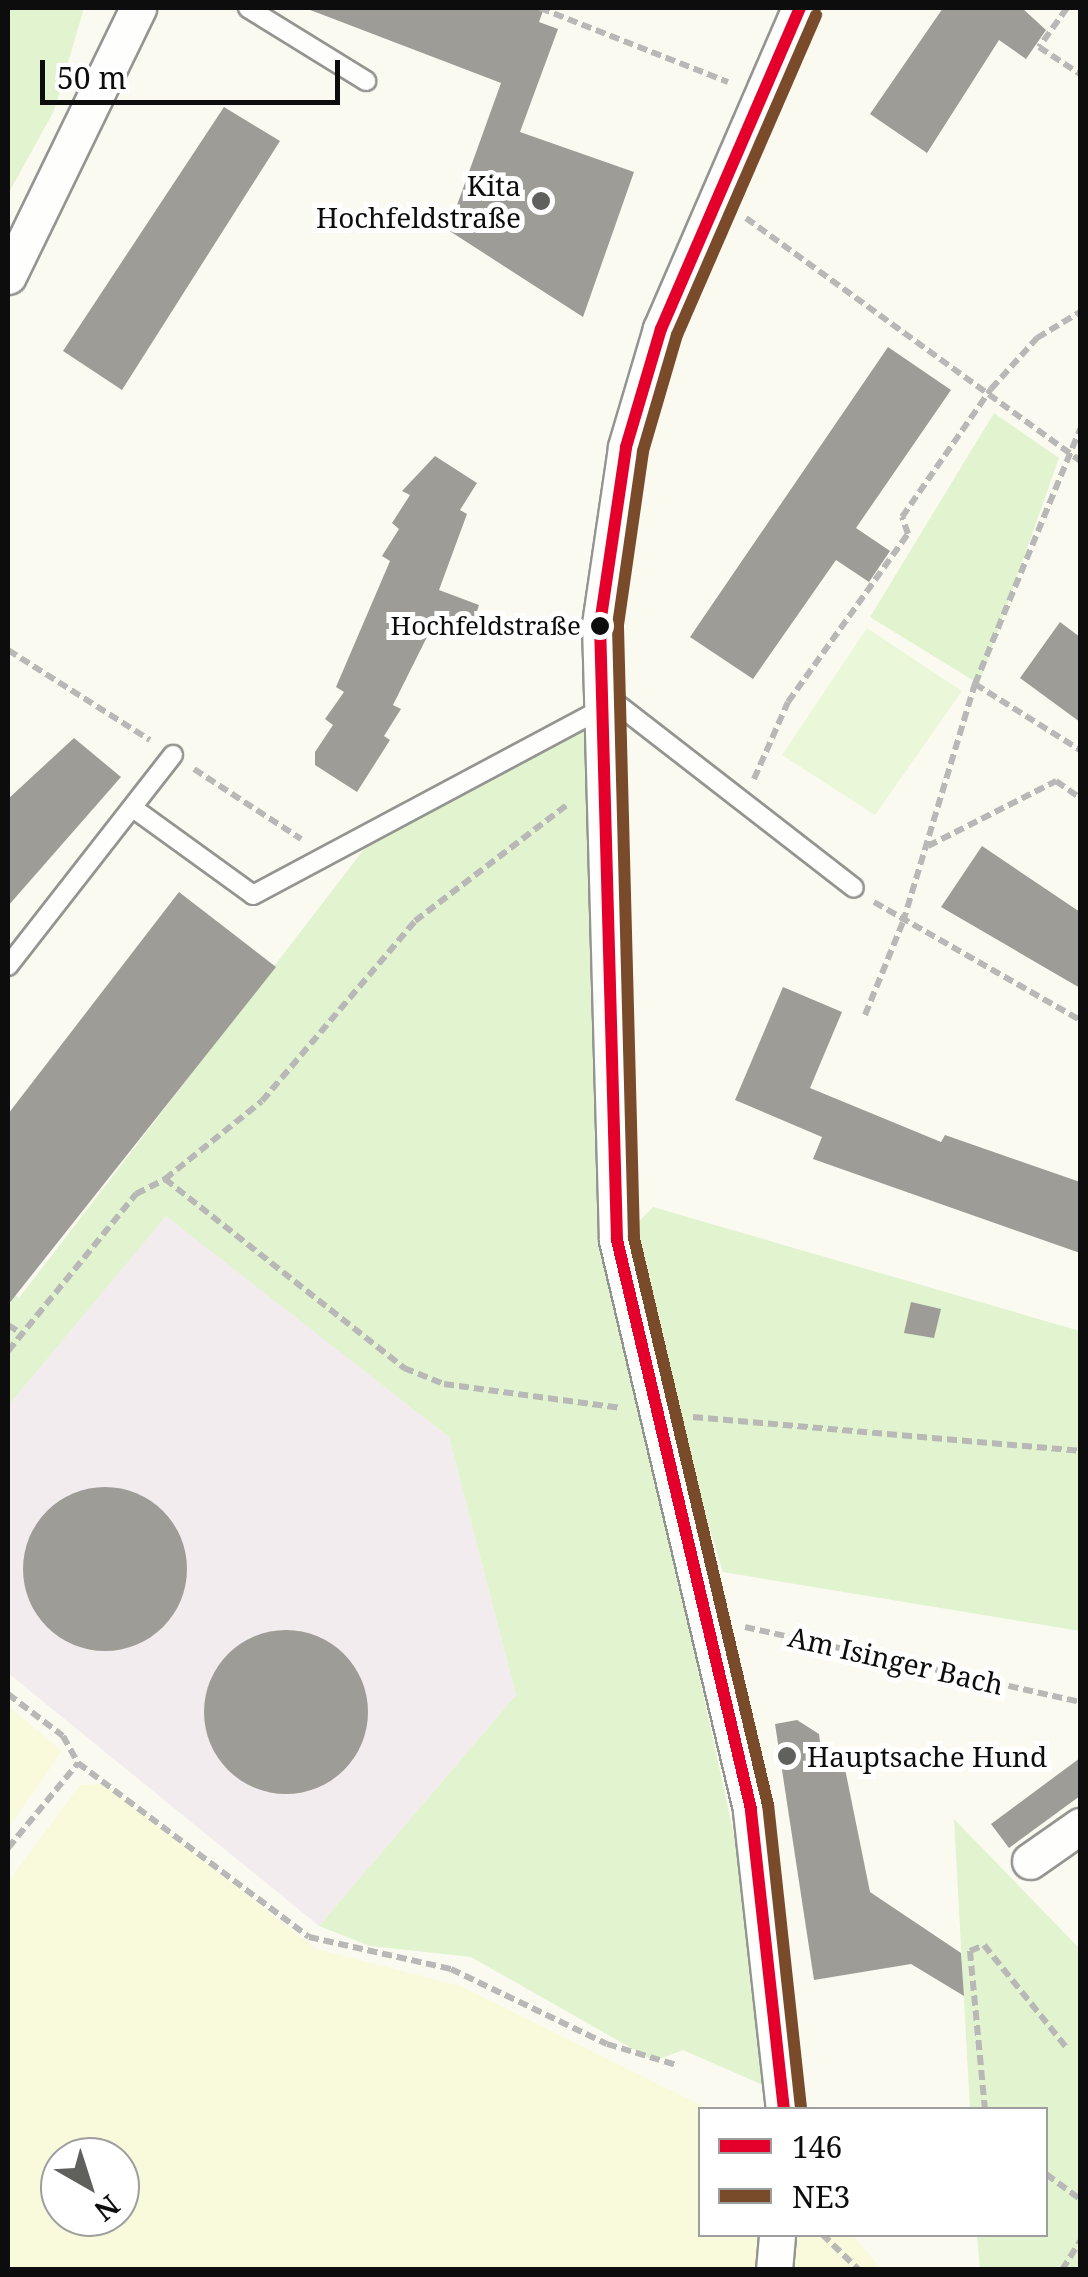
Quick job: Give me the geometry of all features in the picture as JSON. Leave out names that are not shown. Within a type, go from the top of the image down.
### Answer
[{"type":"street","points":[[8,276],[138,8]]},
{"type":"street","points":[[784,2107],[751,1808],[711,1622],[653,1412],[617,1240],[600,624],[626,447],[661,329],[800,8]]},
{"type":"street","points":[[1030,1861],[1080,1826]]},
{"type":"street","points":[[774,2270],[777,2237]]},
{"type":"lane","points":[[248,8],[366,81]]},
{"type":"lane","points":[[132,808],[253,895],[600,700],[854,888]]},
{"type":"lane","points":[[8,966],[174,756]]},
{"type":"path","points":[[540,8],[700,69]]},
{"type":"path","points":[[1067,8],[1040,47],[1080,74]]},
{"type":"path","points":[[718,196],[991,388],[1080,461]]},
{"type":"path","points":[[744,804],[788,702],[908,534],[902,517],[991,388],[1037,338],[1080,312]]},
{"type":"path","points":[[865,1015],[903,922],[975,684],[1080,429]]},
{"type":"path","points":[[975,684],[1080,750]]},
{"type":"path","points":[[8,1351],[136,1194],[166,1180],[262,1101],[415,921],[602,778]]},
{"type":"path","points":[[928,846],[1056,781],[1080,798]]},
{"type":"path","points":[[903,922],[1080,1020]]},
{"type":"path","points":[[166,1180],[404,1368],[444,1384],[653,1412],[1080,1451]]},
{"type":"path","points":[[8,1325],[22,1333]]},
{"type":"path","name":"Am Isinger Bach","points":[[711,1622],[1080,1702]]},
{"type":"path","points":[[8,1694],[63,1736],[78,1763],[309,1938],[451,1969],[607,2044],[676,2066]]},
{"type":"path","points":[[8,1848],[78,1763]]},
{"type":"path","points":[[985,2107],[970,1951],[984,1945],[1066,2046]]},
{"type":"path","points":[[1048,2175],[1080,2199]]},
{"type":"path","points":[[825,2237],[860,2270]]},
{"type":"path","points":[[1062,2270],[1080,2241]]},
{"type":"shaded area","points":[[166,1215],[449,1437],[516,1695],[319,1926],[8,1673],[8,1406]]},
{"type":"green space","points":[[8,8],[84,8],[54,111],[8,194]]},
{"type":"green space","points":[[994,413],[1059,458],[979,684],[870,617]]},
{"type":"green space","points":[[867,628],[962,691],[875,815],[782,755]]},
{"type":"green space","points":[[594,711],[641,1407],[741,1868],[765,2086],[683,2050],[654,2061],[471,1957],[370,1946],[319,1926],[516,1695],[449,1437],[166,1216],[8,1406],[8,1288],[19,1298],[378,831]]},
{"type":"green space","points":[[653,1207],[1080,1331],[1080,1631],[723,1572],[621,1240]]},
{"type":"green space","points":[[8,1706],[62,1751],[8,1828]]},
{"type":"green space","points":[[105,1784],[316,1949],[461,1986],[705,2107],[698,2107],[698,2237],[854,2237],[882,2269],[8,2270],[8,1882],[80,1785]]},
{"type":"green space","points":[[954,1819],[1080,1949],[1080,2269],[980,2269],[977,2237],[1048,2237],[1048,2107],[970,2107]]},
{"type":"building","name":"Kita Hochfeldstraße","points":[[305,8],[544,8],[539,22],[558,29],[520,132],[634,172],[583,317],[448,230],[501,83]]},
{"type":"building","points":[[943,8],[1022,8],[1046,30],[1026,59],[999,40],[927,153],[870,114]]},
{"type":"building","points":[[224,107],[280,141],[122,390],[63,351]]},
{"type":"building","points":[[888,347],[951,390],[856,528],[890,551],[869,582],[836,560],[753,679],[690,637]]},
{"type":"building","points":[[435,456],[477,483],[460,510],[467,514],[439,590],[479,605],[468,640],[432,627],[393,705],[401,709],[384,736],[390,740],[357,792],[315,765],[315,752],[333,725],[325,719],[344,692],[336,687],[390,561],[382,556],[399,529],[392,523],[410,495],[402,491]]},
{"type":"building","points":[[1060,622],[1080,637],[1080,722],[1020,678]]},
{"type":"building","points":[[74,738],[121,777],[8,906],[8,799]]},
{"type":"building","points":[[982,846],[1080,912],[1080,988],[941,907]]},
{"type":"building","points":[[179,892],[276,967],[8,1305],[8,1114]]},
{"type":"building","points":[[783,987],[842,1012],[810,1088],[941,1142],[945,1135],[1080,1182],[1080,1253],[813,1159],[822,1137],[735,1100]]},
{"type":"building","points":[[911,1302],[941,1309],[934,1338],[904,1333]]},
{"type":"building","points":[[105,1487],[136,1493],[163,1511],[181,1538],[187,1569],[181,1600],[163,1627],[136,1645],[105,1651],[74,1645],[47,1627],[29,1600],[23,1569],[29,1538],[47,1511],[74,1493]]},
{"type":"building","points":[[286,1630],[317,1636],[344,1654],[362,1681],[368,1712],[362,1743],[344,1770],[317,1788],[286,1794],[255,1788],[228,1770],[210,1743],[204,1712],[210,1681],[228,1654],[255,1636]]},
{"type":"building","points":[[797,1720],[819,1734],[822,1757],[842,1754],[870,1892],[961,1953],[964,1996],[911,1964],[814,1980],[775,1724]]},
{"type":"building","points":[[1080,1758],[1080,1796],[1009,1848],[991,1824]]},
{"type":"transit line","name":"146","points":[[784,2107],[751,1809],[617,1240],[600,624],[626,447],[661,329],[800,8]]},
{"type":"transit line","name":"NE3","points":[[801,2107],[768,1805],[634,1238],[618,625],[643,451],[677,335],[816,15]]},
{"type":"place","name":"Kita Hochfeldstraße","points":[[541,201]]},
{"type":"place","name":"Hochfeldstraße","points":[[600,626]]},
{"type":"place","name":"Hauptsache Hund","points":[[787,1756]]}]
